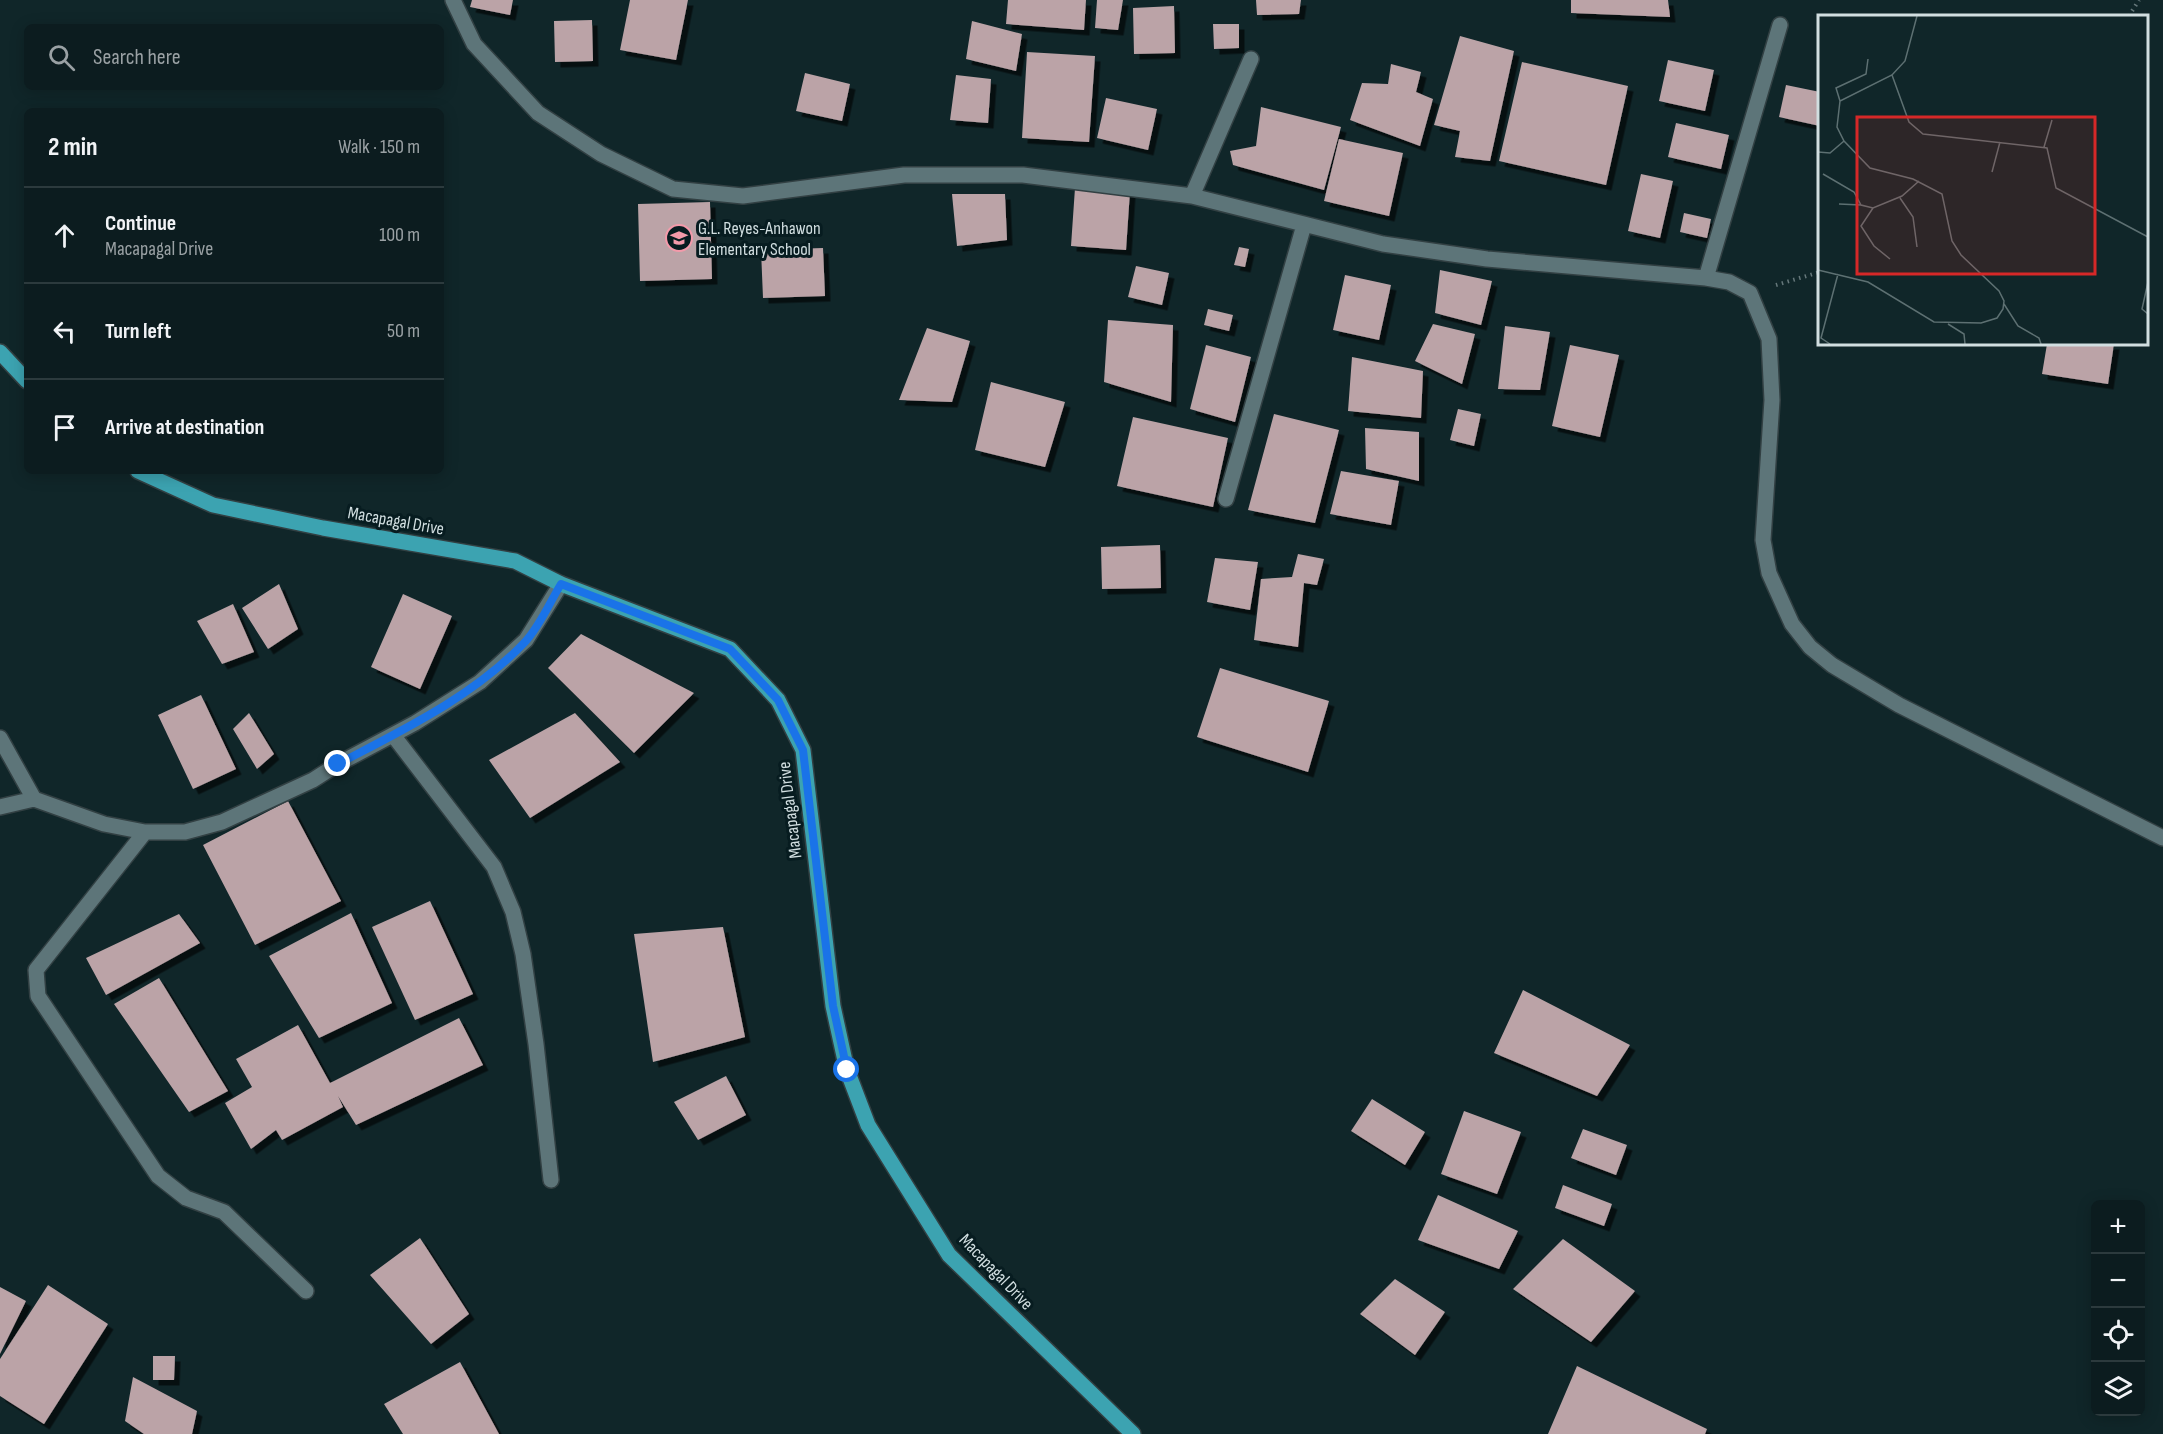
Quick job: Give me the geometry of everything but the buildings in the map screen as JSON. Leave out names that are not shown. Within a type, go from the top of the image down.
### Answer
[{"type":"main road","points":[[0,352],[24,378]]},
{"type":"main road","name":"Macapagal Drive","points":[[145,474],[213,505],[323,528],[514,561],[561,584],[730,649],[778,700],[803,750],[833,1006],[847,1070],[868,1125],[949,1255],[1133,1434]]},
{"type":"street","points":[[453,0],[474,44],[538,113],[600,154],[673,189],[743,196],[904,175],[1023,175],[1192,196],[1383,244],[1487,259],[1706,278],[1729,282],[1750,293],[1769,339],[1772,400],[1763,540],[1769,573],[1792,624],[1810,647],[1832,665],[1899,705],[2163,838]]},
{"type":"street","points":[[1706,278],[1780,25]]},
{"type":"street","points":[[1192,196],[1251,59]]},
{"type":"street","points":[[1226,499],[1304,225]]},
{"type":"street","points":[[0,807],[34,799],[104,824],[145,832],[184,832],[222,822],[314,780],[480,682],[526,640],[561,584]]},
{"type":"street","points":[[393,735],[494,867],[513,912],[523,954],[536,1044],[551,1180]]},
{"type":"street","points":[[0,738],[34,799]]},
{"type":"street","points":[[145,832],[36,970],[38,996],[158,1176],[186,1198],[224,1212],[306,1291]]},
{"type":"path","points":[[2130,15],[2139,0]]},
{"type":"path","points":[[1750,293],[1818,273]]},
{"type":"place","name":"G.L. Reyes-Anhawon Elementary School","points":[[679,238]]},
{"type":"route","points":[[338,764],[415,723],[480,682],[526,640],[561,584],[660,620],[730,649],[778,700],[803,750],[833,1006],[847,1070]]}]
